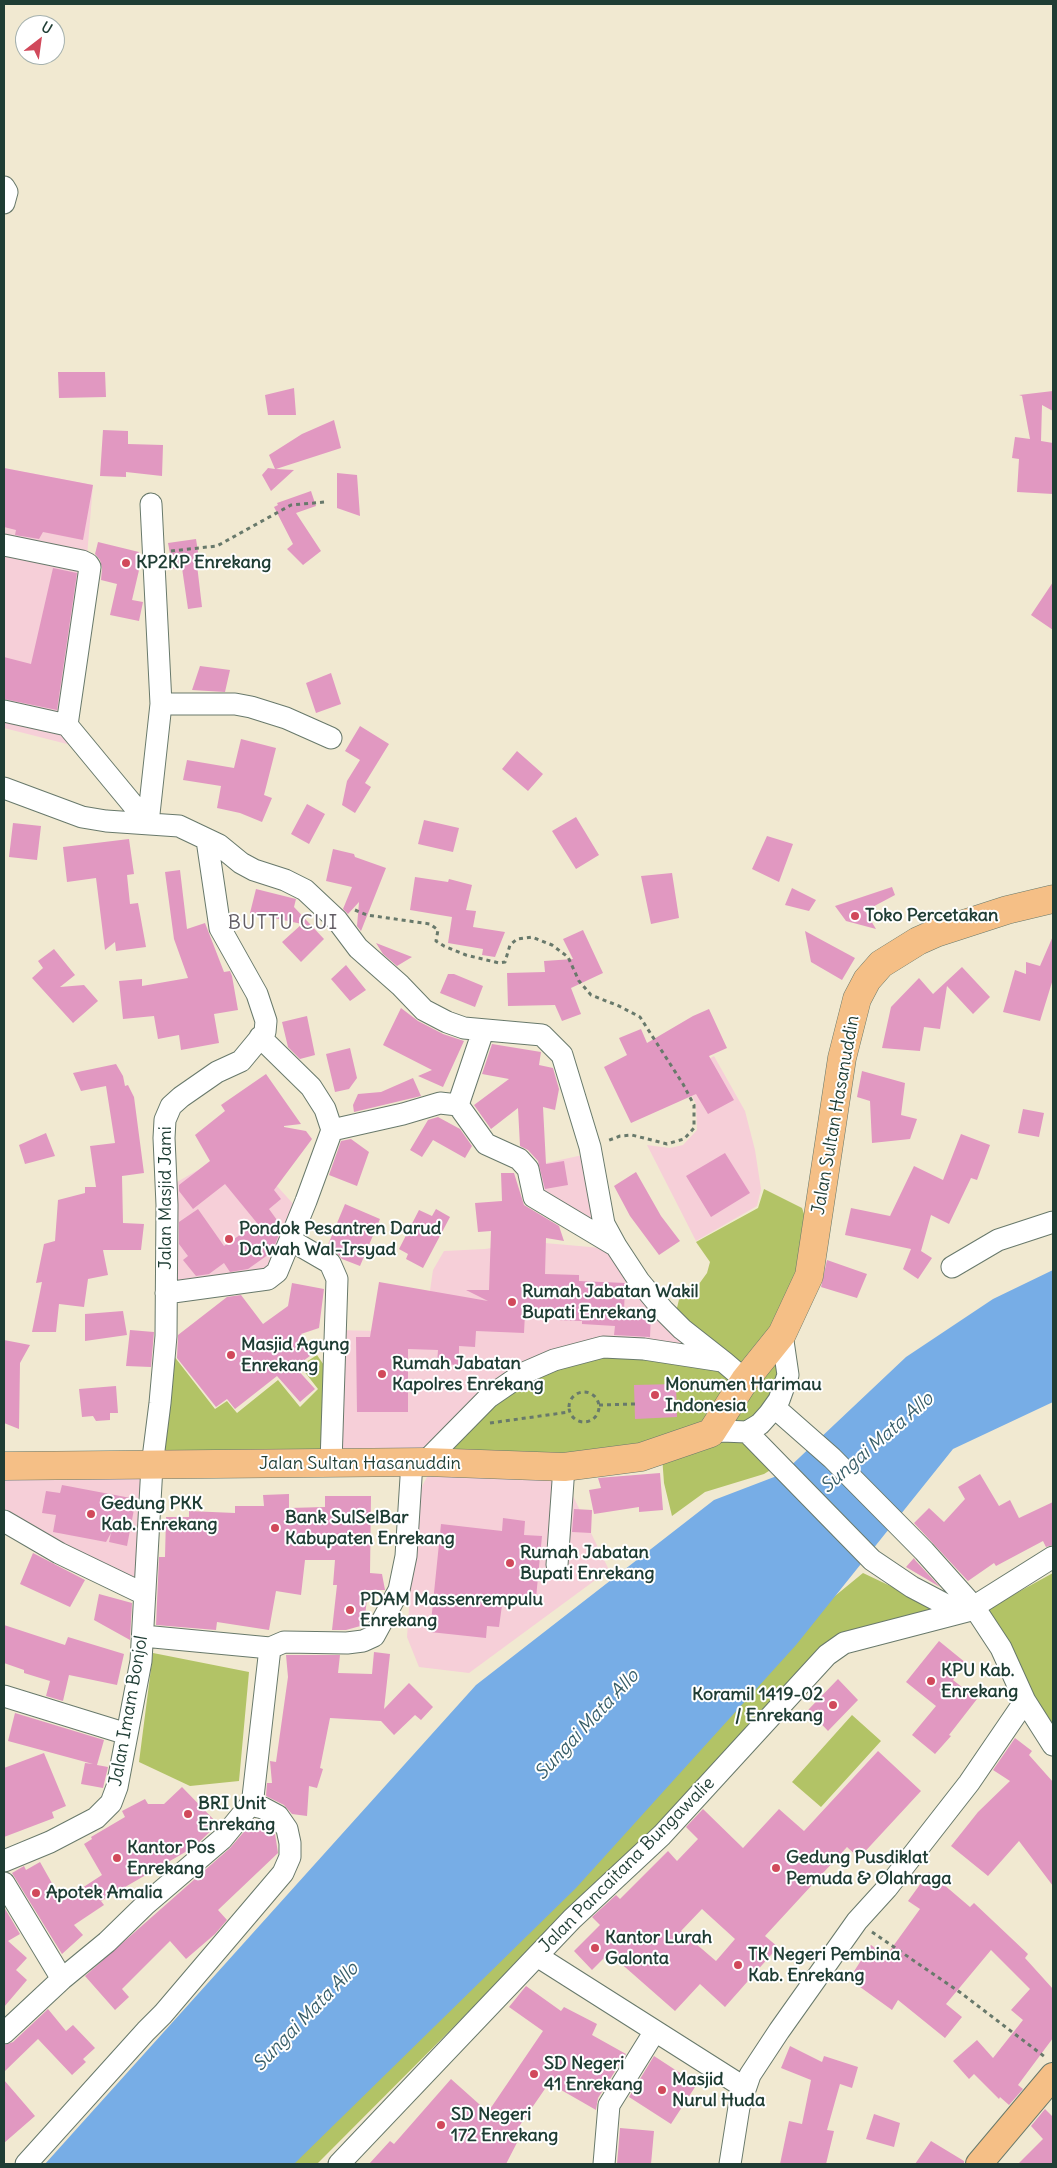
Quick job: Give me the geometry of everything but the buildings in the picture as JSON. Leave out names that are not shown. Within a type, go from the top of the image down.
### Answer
[{"type":"highway","name":"Jalan Sultan Hasanuddin","points":[[4,1466],[419,1462],[564,1467],[641,1457],[711,1433],[745,1380],[782,1334],[808,1276],[842,1058],[857,999],[867,980],[881,964],[918,941],[936,933],[1007,910],[1053,899]]},
{"type":"main road","points":[[979,2164],[1049,2067]]},
{"type":"street","points":[[4,187],[7,192],[4,203]]},
{"type":"street","points":[[148,823],[162,704],[151,504]]},
{"type":"street","points":[[4,545],[82,561],[90,567],[67,725]]},
{"type":"street","points":[[162,704],[235,704],[251,707],[286,718],[331,738]]},
{"type":"street","points":[[4,711],[67,725],[148,823]]},
{"type":"street","points":[[4,788],[82,817],[106,821],[179,826],[219,845],[241,863],[254,870],[285,880],[305,890],[320,902],[337,920],[358,948],[400,985],[424,1010],[447,1022],[464,1028],[542,1035],[562,1055],[590,1147],[604,1224],[616,1246],[639,1281],[664,1311],[745,1380]]},
{"type":"street","name":"Jalan Masjid Jami","points":[[152,1466],[166,1336],[167,1205],[165,1120],[171,1106],[181,1097],[217,1072],[241,1060],[265,1032],[266,1021],[262,1004],[220,928],[207,840]]},
{"type":"street","points":[[458,1105],[483,1031]]},
{"type":"street","points":[[166,1293],[268,1279],[277,1272],[292,1241],[332,1130],[325,1109],[311,1087],[260,1037]]},
{"type":"street","points":[[332,1130],[403,1114],[440,1103],[458,1105],[486,1144],[519,1159],[528,1169],[534,1197],[616,1246]]},
{"type":"street","points":[[952,1267],[998,1240],[1053,1222]]},
{"type":"street","points":[[292,1241],[330,1263],[335,1269],[337,1279],[331,1463]]},
{"type":"street","points":[[782,1334],[788,1375],[774,1406],[760,1424],[747,1432],[872,1560],[912,1587],[952,1608],[970,1609]]},
{"type":"street","points":[[143,1636],[270,1648],[284,1642],[316,1644],[363,1641],[374,1636],[399,1590],[406,1556],[419,1462],[468,1420],[489,1397],[524,1373],[554,1360],[603,1347],[644,1350],[724,1362]]},
{"type":"street","points":[[774,1406],[812,1440],[924,1551],[1001,1648],[1024,1701],[1053,1745]]},
{"type":"street","name":"Jalan Sultan Hasanuddin","points":[[711,1433],[722,1431],[747,1432]]},
{"type":"street","name":"Jalan Imam Bonjol","points":[[4,1861],[50,1842],[96,1818],[111,1803],[118,1787],[141,1661],[152,1466]]},
{"type":"street","points":[[557,1565],[564,1467]]},
{"type":"street","points":[[4,1521],[59,1553],[144,1594]]},
{"type":"street","name":"Jalan Pancaitana Bungawalie","points":[[339,2164],[572,1919],[662,1835],[827,1655],[850,1641],[970,1609],[1053,1557]]},
{"type":"street","points":[[4,2033],[62,1979],[107,1942],[146,1904],[222,1839],[250,1805],[253,1797],[270,1648]]},
{"type":"street","points":[[4,1696],[127,1734]]},
{"type":"street","points":[[730,2164],[738,2107],[750,2075],[857,1921],[887,1888],[969,1783],[1024,1701]]},
{"type":"street","points":[[26,2164],[163,2014],[240,1921],[272,1888],[283,1873],[290,1857],[290,1843],[287,1830],[278,1816],[263,1808],[250,1805]]},
{"type":"street","points":[[4,1883],[62,1979]]},
{"type":"street","points":[[537,1956],[745,2088]]},
{"type":"street","points":[[604,2164],[610,2104],[655,2031]]},
{"type":"path","points":[[153,554],[217,546],[291,505],[325,502]]},
{"type":"path","points":[[320,902],[344,906],[367,915],[430,924],[438,930],[436,940],[444,946],[466,955],[499,964],[505,962],[510,945],[518,939],[532,937],[552,945],[568,958],[579,981],[591,995],[619,1006],[640,1018],[679,1077],[694,1105],[694,1128],[684,1139],[667,1144],[632,1135],[620,1136],[590,1147]]},
{"type":"path","points":[[583,1391],[592,1394],[599,1411],[594,1419],[585,1422],[575,1420],[569,1412],[569,1402],[574,1394],[583,1391]]},
{"type":"path","points":[[598,1405],[635,1404]]},
{"type":"path","points":[[468,1420],[484,1424],[569,1412]]},
{"type":"path","points":[[857,1921],[961,1993],[1049,2067]]},
{"type":"shaded area","points":[[4,468],[93,485],[71,745],[4,728]]},
{"type":"shaded area","points":[[714,1056],[745,1111],[755,1150],[761,1189],[757,1206],[696,1241],[647,1145],[670,1148],[683,1145],[697,1130],[696,1104],[681,1075]]},
{"type":"shaded area","name":"Pondok Pesantren Darud Da'wah Wal-Irsyad","points":[[240,1146],[298,1209],[275,1268],[171,1287],[170,1186]]},
{"type":"shaded area","points":[[592,1153],[603,1224],[535,1197],[525,1163],[546,1163]]},
{"type":"shaded area","points":[[533,1242],[613,1249],[707,1352],[426,1453],[326,1456],[334,1330],[424,1332],[433,1270],[444,1251],[485,1249]]},
{"type":"shaded area","points":[[433,1466],[559,1467],[609,1570],[469,1673],[419,1667],[407,1637],[414,1537],[421,1488]]},
{"type":"shaded area","points":[[149,1467],[140,1593],[4,1528],[4,1476]]},
{"type":"green space","points":[[764,1189],[802,1208],[809,1228],[804,1269],[776,1332],[739,1365],[676,1312],[682,1287],[699,1284],[707,1273],[710,1262],[696,1242],[758,1208]]},
{"type":"green space","points":[[780,1347],[785,1365],[760,1421],[724,1426]]},
{"type":"green space","points":[[170,1351],[215,1409],[227,1401],[237,1413],[278,1380],[300,1407],[318,1389],[300,1366],[317,1355],[326,1368],[321,1456],[155,1461]]},
{"type":"green space","points":[[606,1351],[724,1364],[734,1375],[708,1418],[667,1441],[592,1460],[434,1459],[518,1381]]},
{"type":"green space","points":[[733,1434],[772,1469],[764,1474],[705,1492],[672,1516],[664,1483],[662,1456]]},
{"type":"green space","points":[[863,1573],[939,1609],[848,1633],[674,1810],[563,1917],[317,2164],[277,2164],[791,1632]]},
{"type":"green space","points":[[1053,1573],[1053,1727],[980,1613]]},
{"type":"green space","points":[[153,1653],[249,1672],[239,1781],[190,1786],[139,1762]]},
{"type":"green space","points":[[852,1715],[881,1741],[821,1807],[792,1782]]},
{"type":"water","name":"Sungai Mata Allo","points":[[1053,1270],[1053,1402],[953,1449],[796,1645],[576,1888],[294,2164],[45,2164],[476,1685],[714,1500],[782,1474],[906,1357],[993,1299]]},
{"type":"place","name":"KP2KP Enrekang","points":[[126,563]]},
{"type":"place","name":"Toko Percetakan","points":[[855,916]]},
{"type":"place","name":"Pondok Pesantren Darud Da'wah Wal-Irsyad","points":[[229,1239]]},
{"type":"place","name":"Rumah Jabatan Wakil Bupati Enrekang","points":[[512,1302]]},
{"type":"place","name":"Masjid Agung Enrekang","points":[[231,1355]]},
{"type":"place","name":"Rumah Jabatan Kapolres Enrekang","points":[[382,1374]]},
{"type":"place","name":"Monumen Harimau Indonesia","points":[[655,1395]]},
{"type":"place","name":"Gedung PKK Kab. Enrekang","points":[[91,1514]]},
{"type":"place","name":"Bank SulSelBar Kabupaten Enrekang","points":[[275,1528]]},
{"type":"place","name":"Rumah Jabatan Bupati Enrekang","points":[[510,1563]]},
{"type":"place","name":"PDAM Massenrempulu Enrekang","points":[[350,1610]]},
{"type":"place","name":"KPU Kab. Enrekang","points":[[931,1681]]},
{"type":"place","name":"Koramil 1419-02 / Enrekang","points":[[833,1705]]},
{"type":"place","name":"BRI Unit Enrekang","points":[[188,1814]]},
{"type":"place","name":"Kantor Pos Enrekang","points":[[117,1858]]},
{"type":"place","name":"Gedung Pusdiklat Pemuda & Olahraga","points":[[776,1868]]},
{"type":"place","name":"Apotek Amalia","points":[[36,1893]]},
{"type":"place","name":"Kantor Lurah Galonta","points":[[595,1948]]},
{"type":"place","name":"TK Negeri Pembina Kab. Enrekang","points":[[738,1965]]},
{"type":"place","name":"SD Negeri 41 Enrekang","points":[[534,2074]]},
{"type":"place","name":"Masjid Nurul Huda","points":[[662,2090]]},
{"type":"place","name":"SD Negeri 172 Enrekang","points":[[441,2125]]},
{"type":"district","name":"BUTTU CUI","points":[[283,923]]}]
